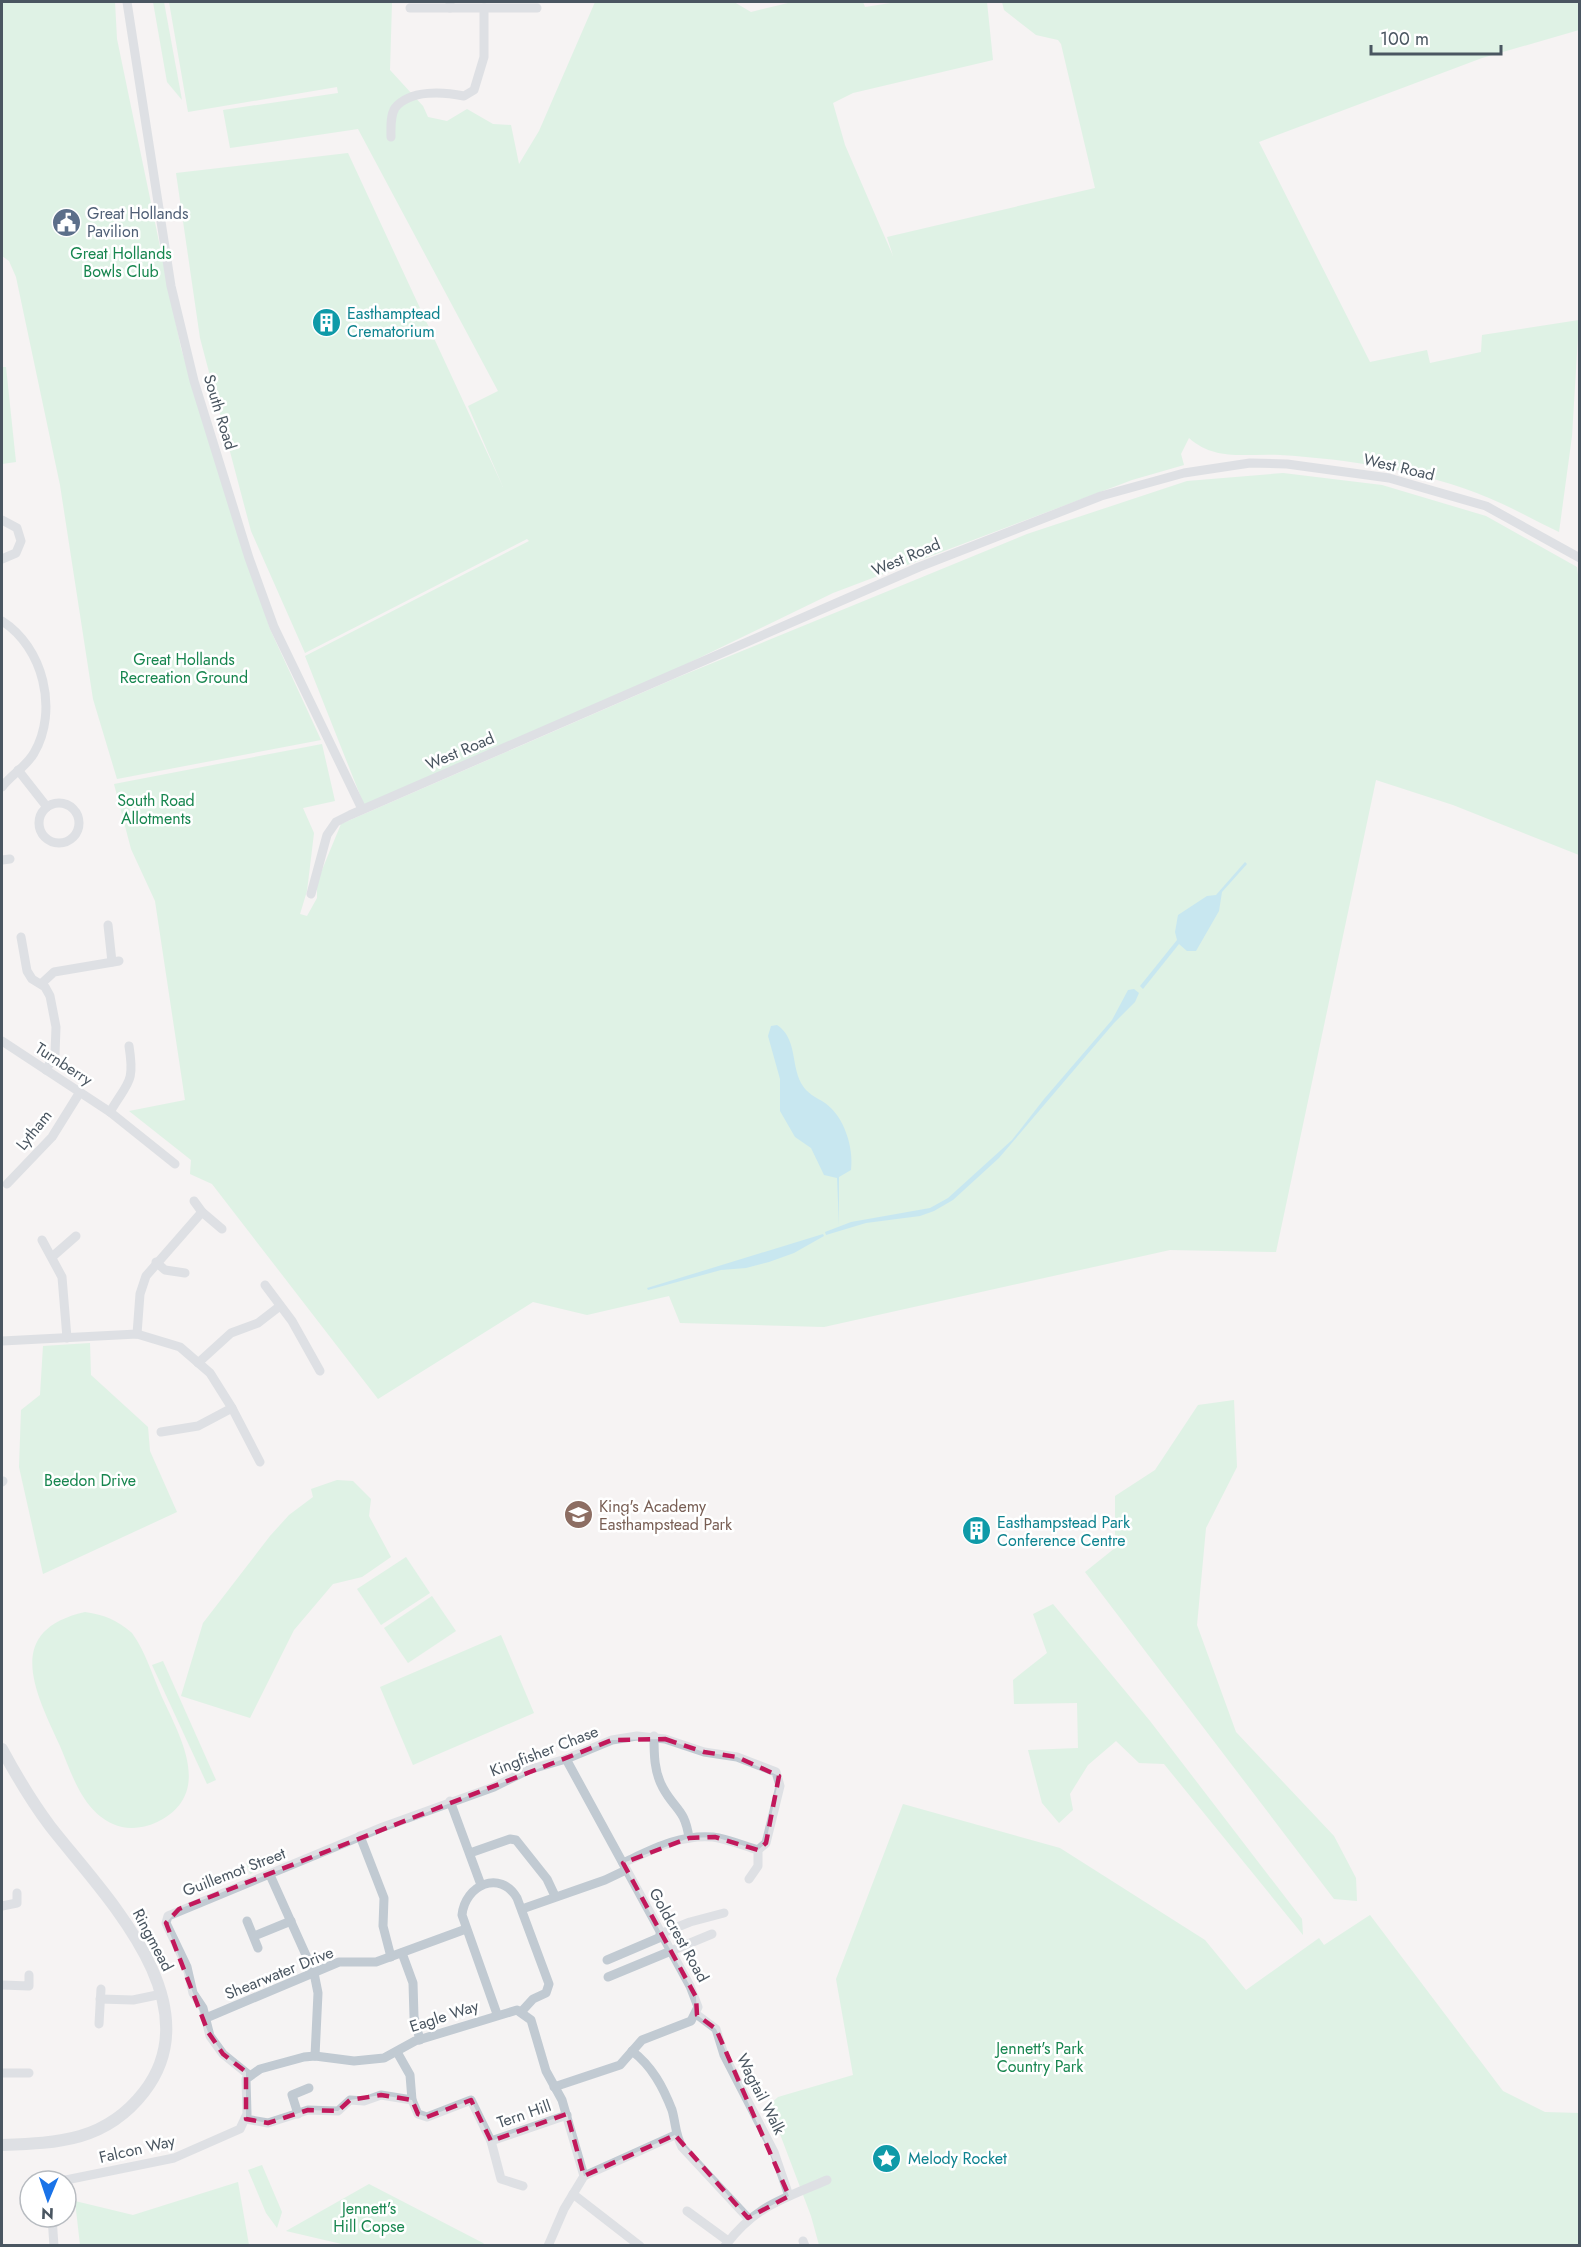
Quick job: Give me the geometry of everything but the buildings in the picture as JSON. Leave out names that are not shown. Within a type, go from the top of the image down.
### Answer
[{"type":"street","name":"South Road","points":[[127,2],[171,286],[194,381],[249,558],[274,627],[362,809]]},
{"type":"street","points":[[410,8],[450,5],[484,8],[537,8]]},
{"type":"street","points":[[391,137],[391,121],[395,108],[409,99],[442,92],[464,96],[474,90],[484,57],[484,8]]},
{"type":"street","name":"West Road","points":[[311,894],[315,872],[331,829],[336,822],[362,809],[919,567],[1101,496],[1199,470],[1251,463],[1287,464],[1389,478],[1486,506],[1580,558]]},
{"type":"street","points":[[2,520],[17,528],[21,541],[16,553],[2,559]]},
{"type":"street","points":[[2,621],[23,639],[40,668],[46,709],[41,740],[33,756],[2,787]]},
{"type":"street","points":[[18,770],[47,807]]},
{"type":"street","points":[[60,803],[76,812],[79,826],[73,838],[54,843],[43,836],[39,818],[47,807],[60,803]]},
{"type":"street","points":[[41,984],[54,972],[115,961],[108,925]]},
{"type":"street","points":[[21,937],[27,971],[32,980],[41,984],[50,996],[57,1037],[55,1054],[46,1070]]},
{"type":"street","name":"Turnberry","points":[[2,1041],[110,1112],[172,1162],[176,1150]]},
{"type":"street","points":[[110,1112],[129,1084],[133,1071],[129,1046]]},
{"type":"street","name":"Lytham","points":[[7,1184],[52,1137],[80,1092]]},
{"type":"street","points":[[194,1201],[202,1212],[222,1228]]},
{"type":"street","points":[[137,1334],[140,1294],[146,1276],[156,1262],[184,1236],[202,1212]]},
{"type":"street","points":[[52,1257],[76,1236]]},
{"type":"street","points":[[42,1240],[62,1277],[67,1338]]},
{"type":"street","points":[[156,1262],[165,1270],[185,1273]]},
{"type":"street","points":[[265,1285],[320,1371]]},
{"type":"street","points":[[198,1363],[231,1333],[258,1323],[280,1306]]},
{"type":"street","points":[[2,1348],[2,1341],[137,1334],[180,1347],[210,1373],[232,1408],[260,1462]]},
{"type":"street","points":[[161,1432],[175,1423],[198,1426],[232,1408]]},
{"type":"street","points":[[654,1736],[657,1774],[664,1791],[685,1816],[689,1838]]},
{"type":"street","name":"Kingfisher Chase","points":[[450,1801],[494,1788],[537,1766],[566,1759],[612,1740],[654,1736],[704,1752],[737,1757],[776,1772],[780,1786],[765,1843],[758,1850],[758,1866],[749,1879]]},
{"type":"street","name":"Ringmead","points":[[2,1749],[43,1816],[122,1916],[147,1956],[162,1994],[166,2032],[160,2063],[150,2084],[131,2109],[106,2127],[91,2134],[46,2143],[2,2145]]},
{"type":"street","name":"Goldcrest Road","points":[[566,1759],[696,1997],[698,2007],[696,2014]]},
{"type":"street","points":[[450,1801],[482,1885]]},
{"type":"street","name":"Guillemot Street","points":[[249,2075],[219,2050],[208,2032],[206,2018],[193,1993],[186,1967],[166,1923],[168,1916],[450,1801]]},
{"type":"street","points":[[360,1836],[384,1898],[383,1926],[391,1957]]},
{"type":"street","points":[[522,1909],[605,1880],[667,1843],[689,1838],[715,1837],[758,1850]]},
{"type":"street","points":[[470,1853],[510,1839],[516,1840],[548,1879],[555,1896]]},
{"type":"street","points":[[270,1875],[314,1973],[318,1993],[315,2056]]},
{"type":"street","points":[[497,2014],[462,1915],[463,1902],[470,1892],[482,1885],[494,1884],[514,1892],[549,1984],[546,1993],[533,2000],[522,2011],[531,2020],[546,2072],[567,2115],[584,2176]]},
{"type":"street","points":[[2,1906],[17,1903],[17,1893]]},
{"type":"street","points":[[607,1959],[690,1922],[724,1913]]},
{"type":"street","points":[[247,1921],[258,1948]]},
{"type":"street","points":[[254,1936],[291,1921]]},
{"type":"street","name":"Shearwater Drive","points":[[206,2018],[339,1962],[372,1962],[466,1929]]},
{"type":"street","points":[[608,1977],[712,1934]]},
{"type":"street","points":[[402,1953],[413,1983],[414,2016],[420,2040]]},
{"type":"street","points":[[2,1985],[28,1986],[28,1975]]},
{"type":"street","points":[[99,2024],[101,1989]]},
{"type":"street","points":[[100,1999],[133,2000],[162,1994]]},
{"type":"street","name":"Eagle Way","points":[[249,2075],[315,2056],[371,2061],[397,2052],[410,2043],[497,2014],[512,2010],[522,2011]]},
{"type":"street","points":[[554,2087],[620,2065],[642,2040],[684,2024],[696,2014]]},
{"type":"street","name":"Wagtail Walk","points":[[696,2014],[716,2029],[724,2055],[774,2152],[789,2196]]},
{"type":"street","points":[[632,2051],[649,2064],[672,2112],[675,2135],[691,2159],[748,2218]]},
{"type":"street","points":[[397,2052],[410,2075],[412,2100],[418,2114],[427,2117],[471,2100],[491,2141],[501,2179],[523,2186]]},
{"type":"street","points":[[2,2073],[29,2073]]},
{"type":"street","points":[[249,2075],[246,2079],[246,2119],[268,2123],[308,2110],[338,2111],[350,2100],[364,2101],[381,2095],[412,2100]]},
{"type":"street","points":[[298,2114],[292,2095],[309,2088]]},
{"type":"street","name":"Tern Hill","points":[[491,2141],[567,2115]]},
{"type":"street","name":"Falcon Way","points":[[78,2178],[174,2158],[240,2129],[246,2119]]},
{"type":"street","points":[[548,2246],[584,2176],[675,2135]]},
{"type":"street","points":[[687,2211],[727,2243],[748,2218],[789,2196],[827,2180]]},
{"type":"street","points":[[573,2194],[636,2245]]},
{"type":"street","points":[[53,2229],[54,2246]]},
{"type":"highlighted area","points":[[665,1739],[704,1752],[737,1757],[779,1776],[766,1843],[758,1850],[715,1837],[689,1838],[623,1863],[696,1997],[697,2015],[716,2029],[789,2196],[748,2218],[675,2135],[584,2176],[567,2114],[491,2141],[471,2100],[427,2117],[418,2114],[412,2100],[381,2095],[350,2100],[338,2111],[308,2110],[268,2123],[246,2119],[246,2072],[223,2054],[208,2032],[166,1923],[179,1909],[612,1740]]},
{"type":"green space","name":"Great Hollands Recreation Ground","points":[[2,2],[115,2],[117,39],[181,348],[270,629],[321,740],[117,779],[93,699],[60,485],[16,277],[9,261],[2,256]]},
{"type":"green space","points":[[153,2],[164,2],[182,100],[167,82]]},
{"type":"green space","points":[[169,2],[392,2],[390,70],[423,106],[428,117],[447,121],[467,109],[493,124],[511,125],[519,164],[539,131],[595,2],[734,2],[751,12],[792,2],[863,2],[865,7],[897,2],[987,2],[993,60],[853,93],[833,103],[845,145],[893,256],[887,237],[1095,188],[1061,44],[1058,40],[1036,35],[1004,10],[1002,2],[1579,2],[1579,30],[1482,58],[1259,142],[1370,362],[1427,350],[1430,363],[1481,352],[1482,335],[1579,320],[1572,436],[1559,532],[1489,498],[1439,480],[1359,463],[1280,455],[1232,455],[1210,451],[1189,438],[1181,454],[1184,465],[1132,480],[833,593],[664,675],[364,805],[305,656],[529,541],[527,539],[305,653],[251,531],[200,338],[176,173],[348,153],[503,487],[468,406],[498,391],[358,129],[230,148],[223,110],[338,93],[337,87],[188,112]]},
{"type":"green space","points":[[2,367],[6,367],[16,462],[2,464]]},
{"type":"green space","name":"South Road Allotments","points":[[1283,473],[1382,485],[1486,516],[1577,567],[1580,591],[1579,855],[1453,805],[1376,780],[1276,1252],[1170,1250],[824,1327],[680,1323],[669,1296],[587,1315],[533,1302],[378,1399],[212,1184],[190,1174],[191,1160],[129,1111],[185,1100],[155,901],[131,849],[114,784],[322,744],[335,801],[303,808],[314,833],[307,891],[300,914],[307,916],[317,898],[317,882],[341,824],[676,678],[1027,534],[1187,481]]},
{"type":"green space","name":"Beedon Drive","points":[[90,1343],[91,1375],[148,1427],[150,1451],[177,1512],[43,1574],[19,1467],[21,1410],[40,1395],[43,1346]]},
{"type":"green space","points":[[1234,1400],[1237,1467],[1206,1528],[1197,1625],[1236,1732],[1334,1836],[1356,1878],[1357,1901],[1334,1899],[1085,1572],[1115,1548],[1115,1496],[1155,1470],[1198,1405]]},
{"type":"green space","points":[[337,1480],[353,1481],[371,1499],[369,1516],[391,1557],[362,1577],[333,1584],[294,1630],[250,1718],[181,1696],[203,1623],[270,1536],[289,1515],[313,1497],[311,1489]]},
{"type":"green space","points":[[406,1557],[430,1593],[381,1625],[357,1589]]},
{"type":"green space","points":[[432,1596],[456,1631],[408,1663],[384,1628]]},
{"type":"green space","points":[[1053,1604],[1150,1721],[1302,1919],[1303,1935],[1164,1764],[1139,1763],[1116,1741],[1088,1765],[1070,1794],[1073,1810],[1059,1823],[1042,1803],[1028,1750],[1078,1748],[1077,1703],[1014,1704],[1013,1680],[1047,1653],[1033,1614]]},
{"type":"green space","points":[[85,1612],[110,1619],[132,1633],[145,1655],[182,1744],[189,1778],[186,1794],[177,1808],[150,1825],[137,1828],[119,1826],[102,1818],[93,1810],[79,1790],[35,1685],[32,1666],[34,1649],[43,1634],[59,1621]]},
{"type":"green space","points":[[501,1635],[534,1713],[413,1765],[380,1687]]},
{"type":"green space","points":[[163,1661],[216,1780],[207,1784],[152,1665]]},
{"type":"green space","name":"Jennett's Park Country Park","points":[[903,1804],[1060,1848],[1205,1940],[1246,1990],[1319,1938],[1324,1945],[1370,1915],[1503,2091],[1545,2112],[1579,2113],[1579,2245],[819,2245],[811,2216],[769,2105],[778,2097],[853,2075],[836,1979]]},
{"type":"green space","points":[[260,1857],[263,1869],[250,1874],[246,1863]]},
{"type":"green space","points":[[262,2165],[282,2212],[277,2228],[266,2213],[248,2170]]},
{"type":"green space","points":[[238,2182],[249,2245],[80,2245],[78,2202],[133,2215]]},
{"type":"green space","name":"Jennett's Hill Copse","points":[[369,2184],[485,2245],[346,2245],[286,2231]]},
{"type":"water","points":[[1245,862],[1247,864],[1222,892],[1219,911],[1196,951],[1187,951],[1179,944],[1143,989],[1140,986],[1177,940],[1175,932],[1178,915],[1207,896],[1216,895]]},
{"type":"water","points":[[1134,989],[1139,993],[1135,1002],[1114,1023],[999,1158],[953,1200],[920,1216],[866,1223],[826,1235],[825,1232],[851,1222],[930,1208],[948,1198],[1012,1140],[1112,1020],[1128,990]]},
{"type":"water","points":[[777,1025],[783,1030],[791,1044],[798,1076],[803,1087],[832,1109],[846,1133],[852,1161],[851,1170],[839,1177],[839,1225],[837,1178],[824,1175],[811,1148],[795,1137],[780,1111],[780,1079],[768,1036],[771,1026]]},
{"type":"water","points":[[823,1234],[824,1236],[794,1253],[769,1262],[746,1268],[721,1270],[648,1290],[647,1288]]},
{"type":"place","name":"Great Hollands Pavilion","points":[[66,222]]},
{"type":"place","name":"Easthamptead Crematorium","points":[[326,322]]},
{"type":"place","name":"King's Academy Easthampstead Park","points":[[578,1515]]},
{"type":"place","name":"Easthampstead Park Conference Centre","points":[[976,1531]]},
{"type":"place","name":"Melody Rocket","points":[[887,2158]]},
{"type":"park label","name":"Great Hollands Bowls Club","points":[[121,262]]}]
